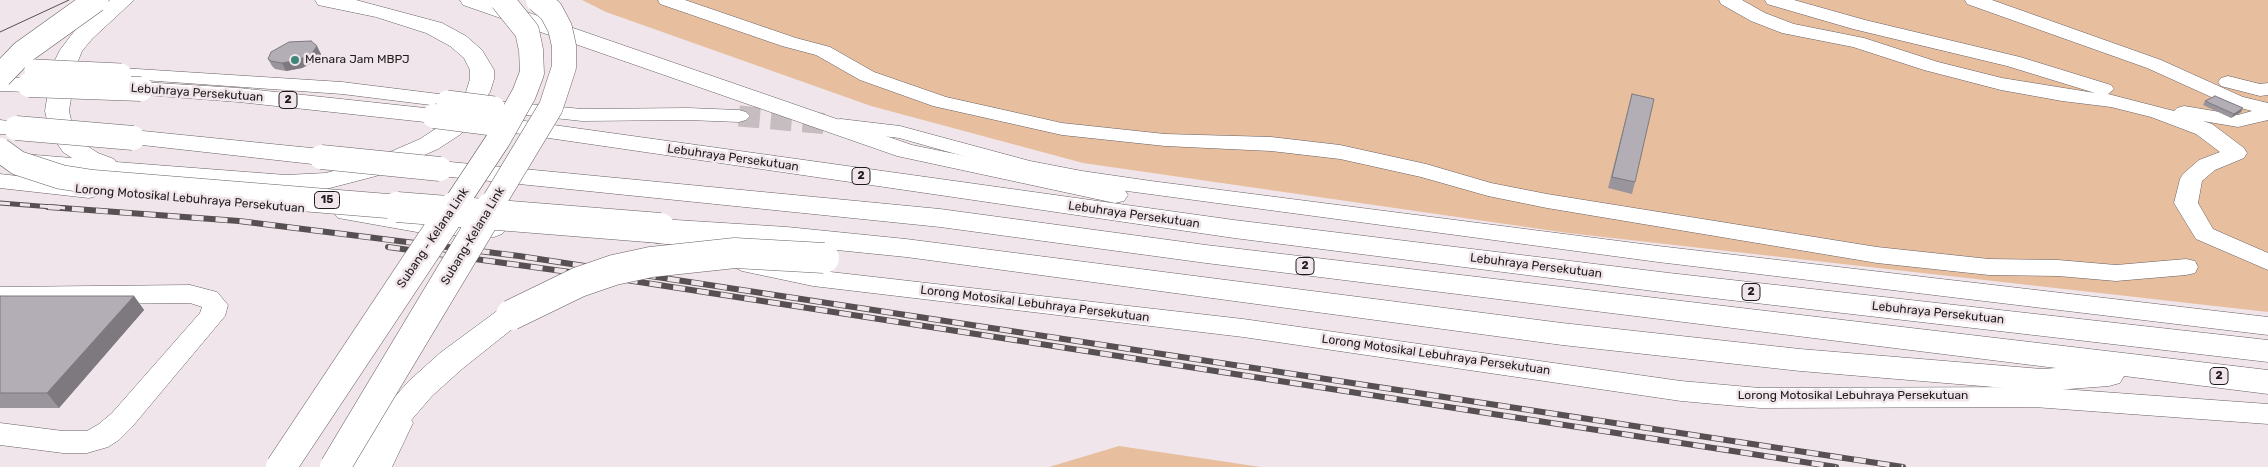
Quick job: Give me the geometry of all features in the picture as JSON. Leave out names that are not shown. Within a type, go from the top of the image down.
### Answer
[{"type":"main road","points":[[0,76],[22,53],[96,0]]},
{"type":"main road","points":[[123,0],[84,34],[71,50],[64,66],[57,110],[62,133],[72,147],[89,158],[110,166],[160,172]]},
{"type":"main road","points":[[0,160],[286,184],[326,181],[367,170],[429,144],[452,129],[478,92],[482,79],[482,70],[474,55],[458,41],[434,28],[382,12],[326,0]]},
{"type":"main road","name":"Subang-Kelana Link","points":[[333,467],[551,107],[564,68],[564,46],[560,28],[551,11],[538,0]]},
{"type":"main road","points":[[483,1],[906,151],[1124,198],[1193,209],[1234,229]]},
{"type":"main road","name":"Subang - Kelana Link","points":[[281,467],[498,140],[524,94],[532,73],[531,50],[527,31],[483,1]]},
{"type":"main road","name":"Lebuhraya Persekutuan","points":[[0,84],[32,78],[141,89],[440,109],[491,115],[1234,229],[1669,283],[2268,351]]},
{"type":"main road","name":"2","points":[[8,128],[133,138],[940,218],[1215,255],[2268,382]]},
{"type":"main road","name":"15","points":[[0,150],[18,163],[61,177],[93,182],[660,228],[787,236],[906,248],[1068,271]]},
{"type":"main road","points":[[351,467],[421,388],[451,361],[512,315],[579,282],[614,270],[651,262],[735,253],[824,258],[1008,277],[1068,271],[1562,334],[1800,360],[2042,380],[2170,370]]},
{"type":"main road","points":[[375,467],[406,406]]},
{"type":"street","points":[[675,3],[707,0]]},
{"type":"street","points":[[1728,0],[1758,17],[1789,29],[1857,42],[1931,66],[2001,84],[2112,101],[2158,113],[2204,129],[2236,153],[2207,165],[2191,179],[2186,203],[2204,234],[2268,262]]},
{"type":"street","points":[[1774,0],[1860,24],[2013,61],[2192,115],[2238,120],[2268,114]]},
{"type":"street","points":[[1974,0],[2154,64],[2236,101],[2268,109]]},
{"type":"street","points":[[675,3],[789,42],[823,51],[866,76],[940,102],[1062,129],[1165,140],[1271,144],[1340,152],[1426,171],[1488,189],[1538,199],[1877,255],[1989,267],[2058,268],[2116,273],[2186,267]]},
{"type":"street","points":[[2154,64],[2260,90],[2268,89]]},
{"type":"street","points":[[0,69],[32,78],[121,74],[342,88],[440,109]]},
{"type":"street","points":[[2236,101],[2268,98]]},
{"type":"street","points":[[491,115],[688,114],[739,116]]},
{"type":"street","points":[[841,125],[900,132],[1028,167],[1082,178],[1668,256],[2268,326]]},
{"type":"street","points":[[172,197],[227,178]]},
{"type":"street","name":"Lorong Motosikal Lebuhraya Persekutuan","points":[[0,180],[49,187],[372,216],[428,226],[628,234],[695,240],[751,265],[812,278],[1242,328],[1680,390],[1760,398],[2034,397],[2268,414]]},
{"type":"street","points":[[1193,209],[1221,207],[1245,200]]},
{"type":"street","points":[[0,296],[190,294],[208,298],[215,305],[212,316],[122,420],[98,439],[87,442],[63,442],[0,434]]},
{"type":"street","name":"Lorong Motosikal Lebuhraya Persekutuan","points":[[1800,360],[1862,374],[2074,400]]},
{"type":"street","points":[[333,467],[406,406]]},
{"type":"shaded area","points":[[582,0],[2268,0],[2268,312],[1568,233],[1083,163],[871,106],[606,12]]},
{"type":"shaded area","points":[[1119,446],[1261,467],[1049,467]]},
{"type":"building","points":[[311,41],[317,46],[312,53],[299,60],[282,63],[268,59],[271,52],[289,42]]},
{"type":"building","points":[[1632,94],[1654,99],[1635,182],[1612,177]]},
{"type":"building","points":[[2215,96],[2243,108],[2234,114],[2205,101]]},
{"type":"building","points":[[0,296],[134,296],[47,393],[0,393]]},
{"type":"tunnel","points":[[739,116],[829,124]]},
{"type":"tram line","points":[[0,32],[69,0]]},
{"type":"railway","points":[[0,203],[65,208]]},
{"type":"railway","points":[[48,207],[239,221],[519,256],[1903,467]]},
{"type":"railway","points":[[388,247],[620,279],[1836,467]]},
{"type":"place","name":"Menara Jam MBPJ","points":[[295,60]]}]
